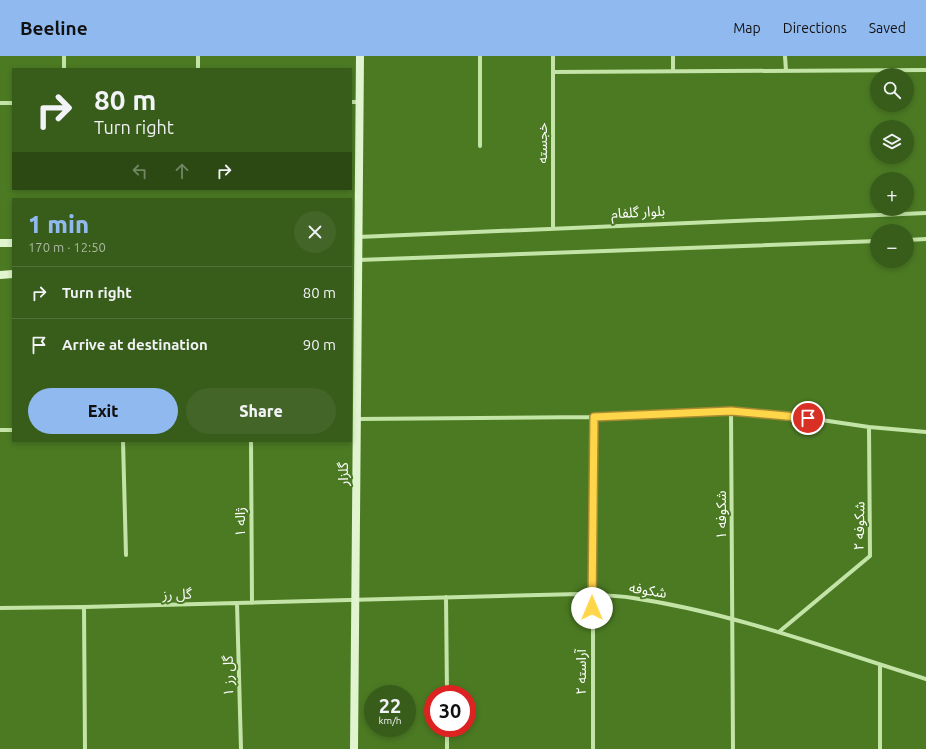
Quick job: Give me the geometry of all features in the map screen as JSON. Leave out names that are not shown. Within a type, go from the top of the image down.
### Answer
[{"type":"street","points":[[64,56],[64,68]]},
{"type":"street","points":[[198,56],[198,68]]},
{"type":"street","name":"گلزار","points":[[354,749],[357,419],[354,260],[355,102],[360,56]]},
{"type":"street","points":[[480,56],[480,146]]},
{"type":"street","name":"خجسته","points":[[553,56],[553,229]]},
{"type":"street","points":[[673,56],[673,71]]},
{"type":"street","points":[[785,56],[786,71]]},
{"type":"street","points":[[553,72],[926,70]]},
{"type":"street","points":[[0,103],[12,102]]},
{"type":"street","name":"بلوار گلفام","points":[[355,237],[926,213]]},
{"type":"street","points":[[914,240],[926,239]]},
{"type":"street","points":[[354,260],[870,241]]},
{"type":"street","points":[[0,243],[12,243]]},
{"type":"street","points":[[0,275],[12,274]]},
{"type":"street","points":[[357,419],[594,417],[731,411],[808,418],[870,427],[926,432]]},
{"type":"street","name":"شکوفه ۱","points":[[731,411],[733,749]]},
{"type":"street","name":"آراسته ۲","points":[[592,749],[594,417]]},
{"type":"street","name":"شکوفه ۲","points":[[780,631],[870,556],[870,427]]},
{"type":"street","points":[[0,430],[12,430]]},
{"type":"street","points":[[123,442],[126,555]]},
{"type":"street","name":"ژاله ۱","points":[[251,442],[252,603]]},
{"type":"street","name":"شکوفه","points":[[356,600],[592,595],[632,597],[698,609],[780,631],[926,679]]},
{"type":"street","points":[[446,597],[447,685]]},
{"type":"street","name":"گل رز","points":[[0,608],[356,600]]},
{"type":"street","name":"گل رز ۱","points":[[237,603],[241,749]]},
{"type":"street","points":[[84,607],[85,749]]},
{"type":"street","points":[[880,665],[880,749]]},
{"type":"street","points":[[447,737],[447,749]]},
{"type":"route","points":[[592,608],[594,417],[731,411],[808,418]]}]
